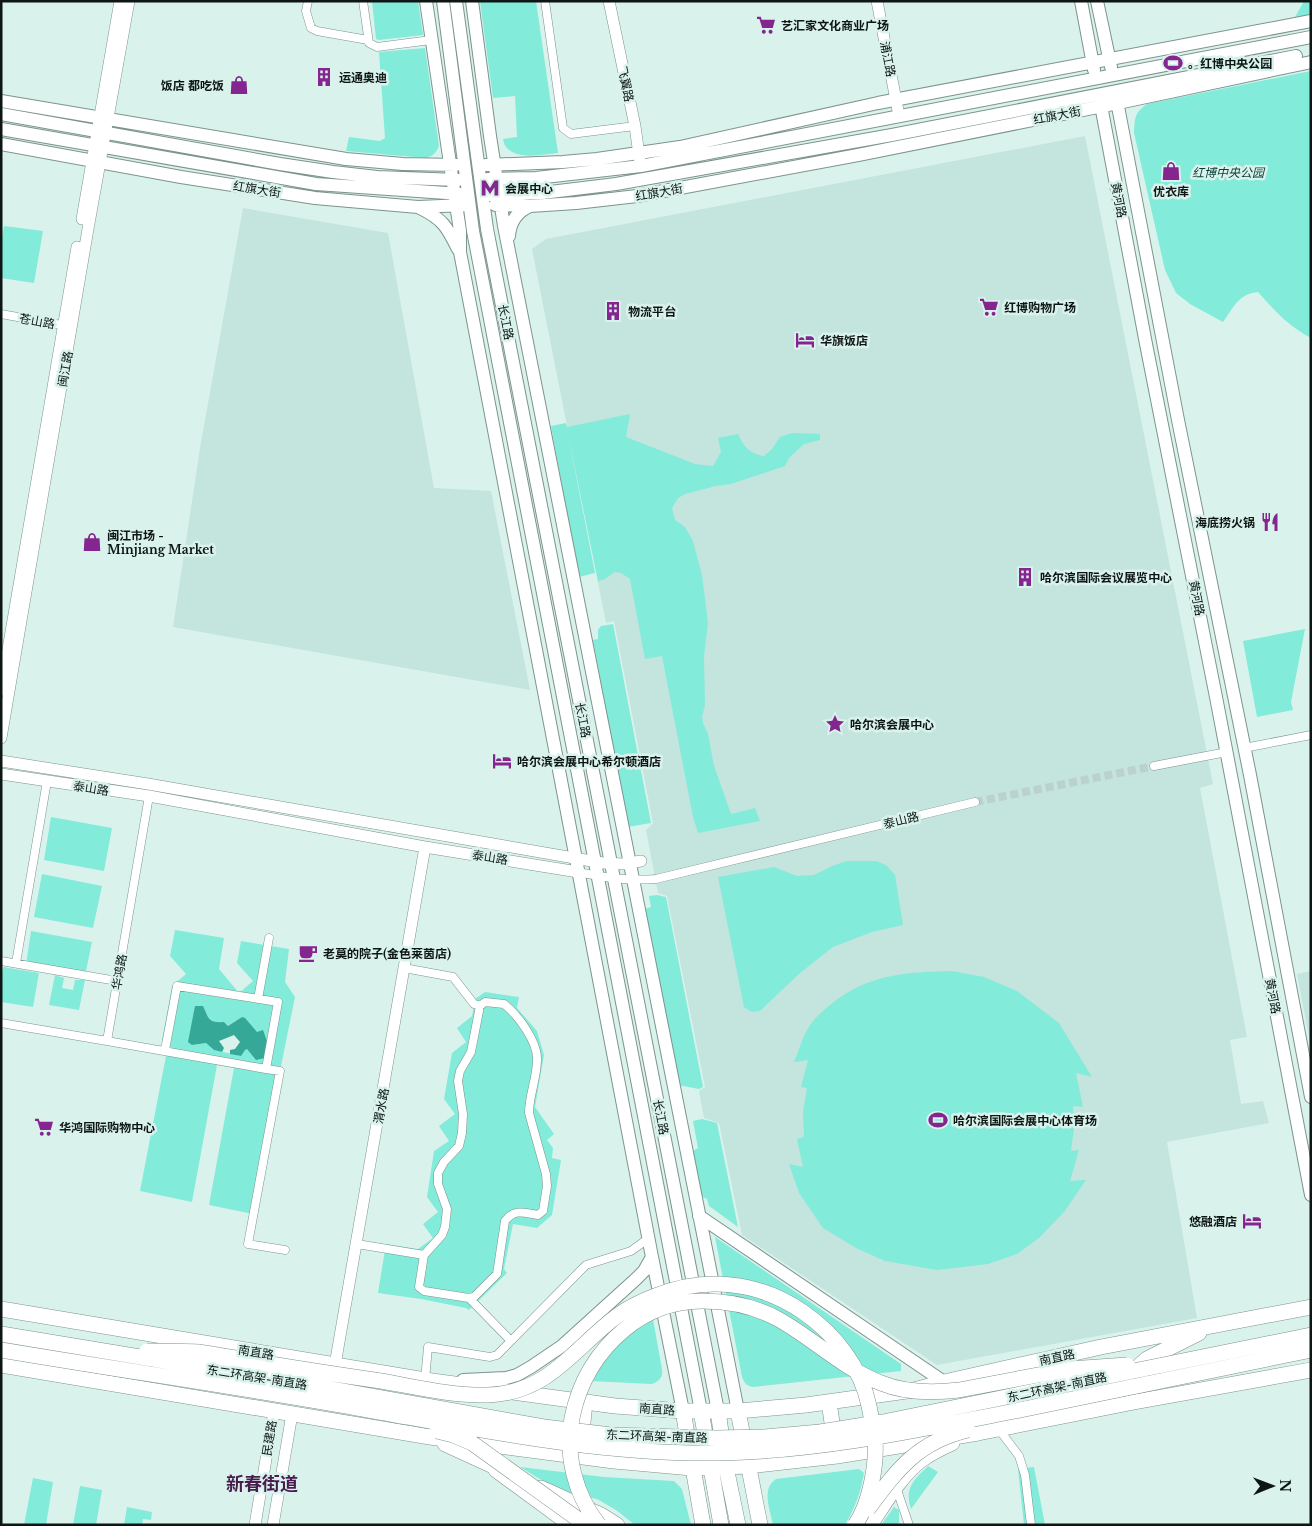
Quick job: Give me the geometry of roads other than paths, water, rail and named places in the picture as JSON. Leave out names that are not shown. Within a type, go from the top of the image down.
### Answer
[{"type":"highway","points":[[97,1350],[198,1352],[433,1390],[475,1395],[501,1394],[530,1386],[547,1376],[567,1362],[592,1336],[619,1314],[647,1299],[682,1287],[700,1284],[738,1286],[760,1291],[783,1300],[822,1326],[848,1356],[859,1375],[868,1402],[875,1438],[875,1456],[867,1498],[856,1525]]},
{"type":"highway","points":[[599,1525],[579,1489],[572,1464],[570,1431],[578,1392],[599,1355],[617,1335],[643,1316],[667,1306],[686,1302],[719,1301],[753,1308],[778,1319],[867,1378],[892,1387],[918,1392],[959,1390],[1070,1369],[1186,1361]]},
{"type":"highway","name":"南直路","points":[[1,1309],[424,1380],[615,1406],[683,1411],[738,1411],[829,1402],[914,1390],[1040,1360],[1311,1307]]},
{"type":"highway","points":[[1216,1325],[1147,1359],[1140,1365],[1138,1374],[1144,1382],[1224,1386]]},
{"type":"highway","name":"东二环高架-南直路","points":[[1,1334],[544,1427],[611,1435],[716,1438],[820,1432],[865,1425],[1311,1335]]},
{"type":"highway","name":"东二环高架-南直路","points":[[1,1350],[307,1399],[542,1440],[612,1448],[718,1453],[803,1448],[951,1424],[1311,1350]]},
{"type":"highway","points":[[1040,1360],[1116,1365],[1123,1368],[1127,1374],[1126,1382],[1118,1390],[1051,1418]]},
{"type":"highway","points":[[1,1365],[430,1437],[580,1457],[692,1468],[749,1466],[837,1456],[978,1433],[1311,1370]]},
{"type":"highway","points":[[97,1366],[197,1390],[423,1428],[453,1435],[472,1443],[586,1525]]},
{"type":"highway","points":[[856,1525],[905,1462],[949,1434],[1054,1411],[1137,1386]]},
{"type":"highway","points":[[580,1457],[585,1402]]},
{"type":"highway","points":[[829,1402],[837,1456]]},
{"type":"highway","points":[[683,1411],[702,1525]]},
{"type":"highway","name":"长江路","points":[[701,1411],[720,1525]]},
{"type":"highway","name":"长江路","points":[[718,1411],[726,1467],[738,1525]]},
{"type":"highway","points":[[738,1411],[760,1525]]},
{"type":"highway","points":[[870,1525],[896,1487],[920,1461],[936,1450],[978,1433]]},
{"type":"highway","points":[[430,1437],[601,1515],[617,1525]]},
{"type":"highway","points":[[485,1462],[571,1525]]},
{"type":"main road","name":"闽江路","points":[[104,118],[120,1]]},
{"type":"main road","name":"闽江路","points":[[1,738],[101,132],[129,1]]},
{"type":"main road","points":[[426,1],[460,231],[460,252],[683,1411]]},
{"type":"main road","name":"长江路","points":[[443,1],[473,231],[701,1411]]},
{"type":"main road","name":"长江路","points":[[456,1],[491,248],[718,1411]]},
{"type":"main road","points":[[472,1],[500,200],[636,862],[634,880],[738,1411]]},
{"type":"main road","name":"飞翼路","points":[[609,1],[635,126],[640,160]]},
{"type":"main road","name":"浦江路","points":[[877,1],[899,116]]},
{"type":"main road","name":"黄河路","points":[[1081,1],[1311,1195]]},
{"type":"main road","name":"黄河路","points":[[1097,1],[1311,1097]]},
{"type":"main road","points":[[1,101],[346,160],[465,166],[640,160],[680,147],[896,99],[1311,22]]},
{"type":"main road","points":[[1,114],[333,172],[377,177],[480,180],[554,176],[899,116],[1311,37]]},
{"type":"main road","name":"红旗大街","points":[[1117,97],[1311,54]]},
{"type":"main road","name":"红旗大街","points":[[500,200],[616,184],[1311,62]]},
{"type":"main road","name":"红旗大街","points":[[1,129],[316,184],[455,200],[500,200],[530,206],[576,203],[646,194],[858,155],[1100,100]]},
{"type":"main road","points":[[425,164],[437,159],[442,152],[445,130]]},
{"type":"main road","points":[[490,136],[496,150],[512,160],[524,164]]},
{"type":"main road","name":"红旗大街","points":[[1,144],[96,162],[315,198],[418,207],[455,200]]},
{"type":"main road","points":[[510,251],[509,234],[512,222],[521,210],[530,206]]},
{"type":"main road","points":[[418,207],[443,222],[460,252]]},
{"type":"main road","name":"闽江路","points":[[1,690],[68,326]]},
{"type":"main road","name":"泰山路","points":[[1,761],[158,786],[595,862],[611,864],[636,862]]},
{"type":"main road","name":"泰山路","points":[[1,774],[149,796],[578,872]]},
{"type":"main road","name":"渭水路","points":[[335,1365],[425,846]]},
{"type":"main road","points":[[700,1216],[944,1382]]},
{"type":"main road","points":[[424,1380],[484,1380],[517,1375],[562,1346],[636,1279],[644,1271],[652,1257]]},
{"type":"main road","name":"民建路","points":[[256,1525],[274,1411]]},
{"type":"main road","name":"民建路","points":[[273,1525],[292,1414]]},
{"type":"street","points":[[308,1],[306,10],[311,28],[317,31],[368,40]]},
{"type":"street","points":[[363,1],[369,43],[377,47],[432,40]]},
{"type":"street","points":[[545,1],[563,128],[571,134],[635,126]]},
{"type":"street","name":"苍山路","points":[[1,314],[68,326]]},
{"type":"street","points":[[1244,748],[1311,735]]},
{"type":"street","points":[[1154,766],[1227,752]]},
{"type":"street","points":[[16,963],[47,781]]},
{"type":"street","name":"华鸿路","points":[[107,1041],[149,796]]},
{"type":"street","name":"泰山路","points":[[578,872],[614,879],[656,879],[975,802]]},
{"type":"street","points":[[258,999],[269,938]]},
{"type":"street","points":[[1,961],[117,981]]},
{"type":"street","points":[[404,968],[453,977],[474,1004],[480,1006]]},
{"type":"street","points":[[165,1050],[177,986],[278,1002],[266,1069]]},
{"type":"street","points":[[485,1002],[504,1004],[529,1033],[538,1058],[529,1113],[546,1174],[547,1186],[542,1211],[538,1215],[515,1212],[510,1214],[506,1220],[497,1274],[474,1297],[469,1298],[424,1291],[419,1287],[424,1255],[442,1235],[445,1227],[447,1209],[438,1184],[438,1173],[444,1162],[459,1146],[463,1114],[458,1082],[460,1071],[471,1052],[480,1006],[485,1002]]},
{"type":"street","points":[[1,1023],[165,1050],[280,1072],[248,1244],[285,1250]]},
{"type":"street","points":[[424,1380],[428,1347],[490,1357],[497,1355],[586,1265],[631,1251],[649,1238]]},
{"type":"street","points":[[357,1244],[424,1255]]},
{"type":"street","points":[[469,1298],[512,1341]]},
{"type":"street","points":[[998,1428],[1019,1456],[1025,1476],[1031,1525]]},
{"type":"street","points":[[896,1487],[909,1525]]},
{"type":"tunnel","points":[[975,802],[1154,766]]},
{"type":"place","name":"艺汇家文化商业广场","points":[[766,25]]},
{"type":"place","name":"。红博中央公园","points":[[1173,63]]},
{"type":"place","name":"运通奥迪","points":[[324,77]]},
{"type":"place","name":"饭店 都吃饭","points":[[239,85]]},
{"type":"place","name":"优衣库","points":[[1171,171]]},
{"type":"place","name":"会展中心","points":[[490,188]]},
{"type":"place","name":"红博购物广场","points":[[989,307]]},
{"type":"place","name":"物流平台","points":[[613,311]]},
{"type":"place","name":"华旗饭店","points":[[805,340]]},
{"type":"place","name":"海底捞火锅","points":[[1270,522]]},
{"type":"place","name":"闽江市场 - Minjiang Market","points":[[92,542]]},
{"type":"place","name":"哈尔滨国际会议展览中心","points":[[1025,577]]},
{"type":"place","name":"哈尔滨会展中心","points":[[835,724]]},
{"type":"place","name":"哈尔滨会展中心希尔顿酒店","points":[[502,761]]},
{"type":"place","name":"老莫的院子(金色莱茵店)","points":[[308,953]]},
{"type":"place","name":"哈尔滨国际会展中心体育场","points":[[938,1120]]},
{"type":"place","name":"华鸿国际购物中心","points":[[44,1127]]},
{"type":"place","name":"悠融酒店","points":[[1252,1221]]},
{"type":"district","name":"新春街道","points":[[262,1484]]},
{"type":"park label","name":"红博中央公园","points":[[1228,172]]}]
